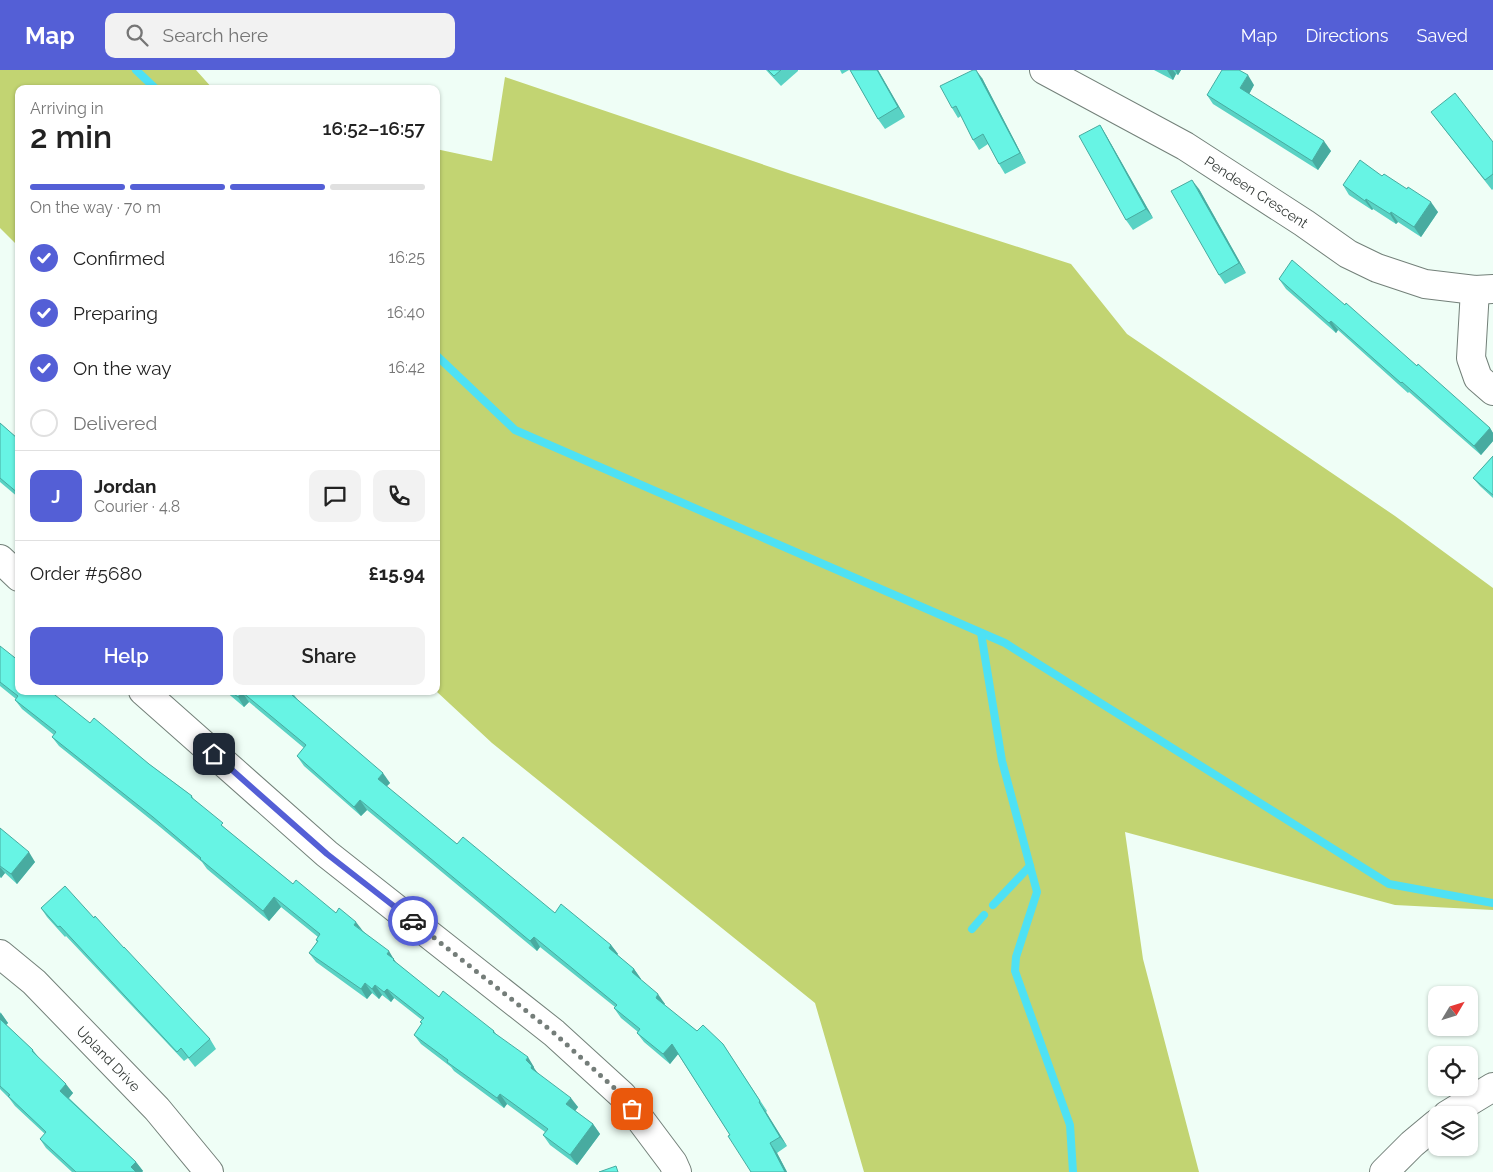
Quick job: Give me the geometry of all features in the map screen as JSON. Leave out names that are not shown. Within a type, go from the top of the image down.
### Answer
[{"type":"street","name":"Pendeen Crescent","points":[[1044,70],[1186,146],[1348,254],[1383,271],[1425,284],[1484,289],[1471,358],[1478,378],[1493,391]]},
{"type":"street","points":[[0,559],[15,573]]},
{"type":"street","points":[[147,695],[327,854],[554,1033],[622,1095],[673,1163],[677,1172]]},
{"type":"street","name":"Upland Drive","points":[[0,954],[34,982],[157,1109],[209,1172]]},
{"type":"street","points":[[1462,1106],[1493,1087]]},
{"type":"street","points":[[1384,1172],[1428,1131]]},
{"type":"green space","points":[[0,70],[196,70],[209,85],[15,85],[15,243],[0,228]]},
{"type":"green space","points":[[505,77],[791,174],[1071,264],[1127,334],[1395,516],[1493,588],[1493,910],[1395,905],[1125,832],[1143,959],[1199,1172],[864,1172],[815,1003],[492,743],[440,695],[440,150],[492,161]]},
{"type":"building","points":[[768,70],[781,70],[774,76]]},
{"type":"building","points":[[850,70],[877,70],[898,107],[878,119]]},
{"type":"building","points":[[976,70],[1020,153],[999,164],[983,134],[973,140],[956,106],[952,108],[940,86]]},
{"type":"building","points":[[1222,70],[1239,70],[1248,75],[1240,88],[1324,141],[1312,161],[1207,95]]},
{"type":"building","points":[[1455,93],[1493,142],[1493,174],[1485,180],[1431,112]]},
{"type":"building","points":[[1100,125],[1146,209],[1126,220],[1079,136]]},
{"type":"building","points":[[1360,160],[1382,176],[1384,174],[1431,202],[1414,227],[1391,212],[1390,214],[1366,199],[1365,201],[1343,185]]},
{"type":"building","points":[[1192,180],[1239,263],[1219,275],[1171,191]]},
{"type":"building","points":[[1292,260],[1345,305],[1346,303],[1417,366],[1418,364],[1490,428],[1474,446],[1331,321],[1329,323],[1279,279]]},
{"type":"building","points":[[0,423],[15,436],[15,491],[0,478]]},
{"type":"building","points":[[1493,456],[1493,495],[1473,478]]},
{"type":"building","points":[[0,646],[15,658],[15,694],[0,682]]},
{"type":"building","points":[[17,695],[55,695],[90,723],[94,718],[149,764],[192,796],[223,823],[221,825],[293,884],[296,880],[336,913],[339,908],[356,922],[354,925],[389,951],[387,954],[393,960],[439,997],[443,991],[493,1032],[528,1057],[526,1060],[532,1066],[531,1068],[571,1098],[566,1104],[593,1124],[570,1155],[543,1135],[548,1129],[500,1094],[497,1098],[447,1062],[448,1060],[414,1035],[424,1018],[387,989],[384,992],[375,985],[372,989],[365,983],[361,989],[309,953],[318,941],[316,940],[320,934],[274,897],[263,911],[153,817],[52,737],[56,732],[15,700],[18,696]]},
{"type":"building","points":[[246,695],[292,695],[383,773],[378,779],[457,844],[463,837],[555,913],[561,904],[611,945],[609,948],[634,969],[632,972],[658,994],[656,998],[697,1031],[703,1025],[723,1044],[760,1101],[780,1137],[770,1143],[785,1172],[751,1172],[728,1136],[730,1135],[672,1044],[663,1054],[637,1033],[640,1029],[614,1008],[617,1005],[534,937],[530,941],[360,800],[354,807],[297,756],[306,745]]},
{"type":"building","points":[[0,828],[29,852],[11,874],[0,866]]},
{"type":"building","points":[[65,886],[210,1039],[189,1058],[181,1048],[177,1052],[41,908]]},
{"type":"building","points":[[0,1019],[66,1084],[60,1091],[136,1162],[131,1167],[136,1172],[76,1172],[40,1139],[46,1132],[0,1086]]},
{"type":"building","points":[[616,1166],[618,1172],[599,1172]]},
{"type":"waterway","points":[[136,70],[152,85]]},
{"type":"waterway","points":[[440,359],[515,430],[1005,643],[1389,884],[1493,903]]},
{"type":"waterway","points":[[981,633],[1002,761],[1037,892],[1016,957],[1015,971],[1070,1125],[1073,1172]]},
{"type":"waterway","points":[[993,905],[1030,866]]},
{"type":"waterway","points":[[972,929],[984,915]]},
{"type":"way so far","points":[[413,921],[554,1033],[622,1095],[632,1109]]},
{"type":"route","points":[[214,754],[327,854],[413,921]]}]
